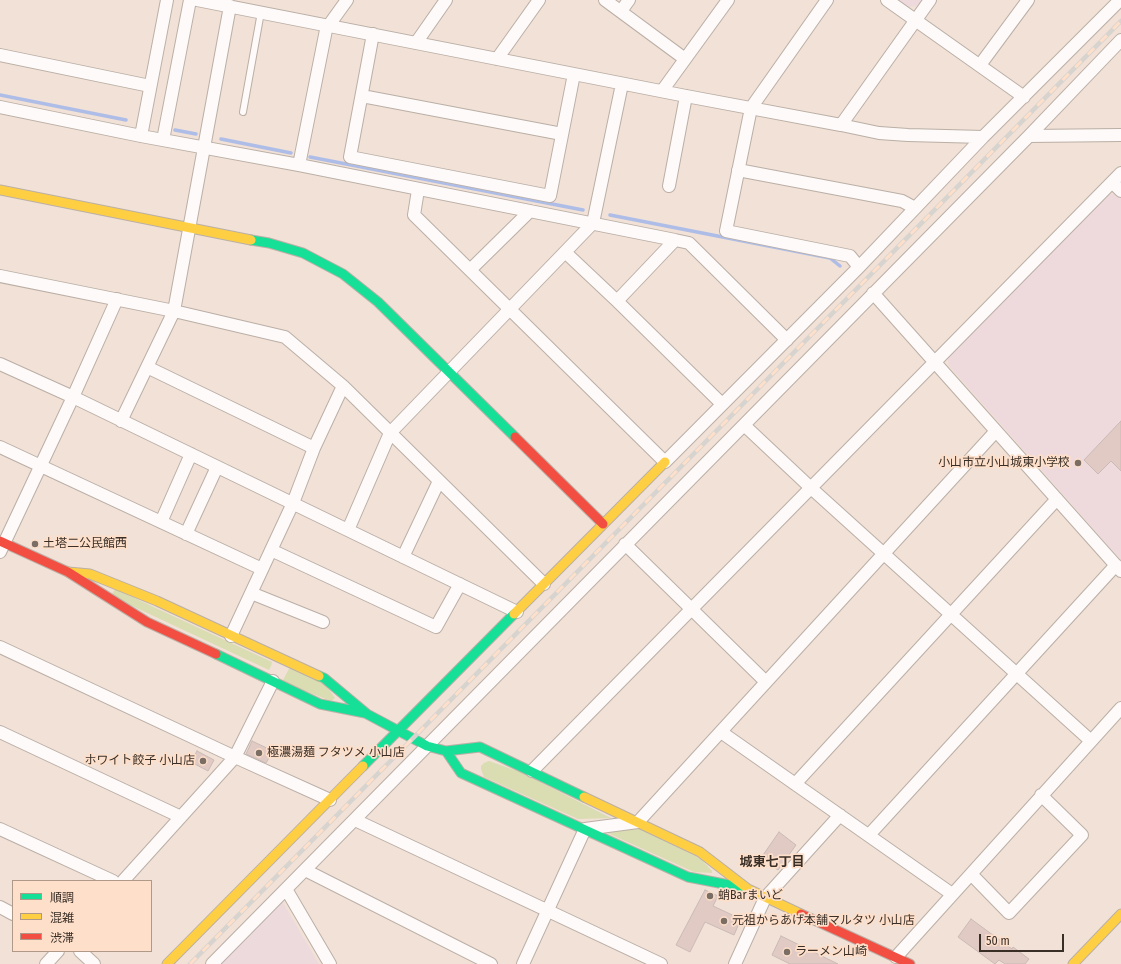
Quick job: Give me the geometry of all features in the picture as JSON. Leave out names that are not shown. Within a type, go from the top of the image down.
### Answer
[{"type":"street","points":[[141,136],[167,0]]},
{"type":"street","points":[[163,140],[190,0]]},
{"type":"street","points":[[197,0],[879,133],[908,136],[983,137]]},
{"type":"street","points":[[299,165],[328,25],[347,0]]},
{"type":"street","points":[[416,43],[446,0]]},
{"type":"street","points":[[497,58],[539,0]]},
{"type":"street","points":[[605,0],[685,59]]},
{"type":"street","points":[[621,11],[629,0]]},
{"type":"street","points":[[662,91],[728,0]]},
{"type":"street","points":[[828,0],[751,108],[726,232],[850,256],[859,267]]},
{"type":"street","points":[[887,0],[1024,96]]},
{"type":"street","points":[[841,125],[930,0]]},
{"type":"street","points":[[980,65],[1028,0]]},
{"type":"street","points":[[167,964],[787,340],[983,137],[1120,0]]},
{"type":"street","points":[[121,421],[174,311],[230,6]]},
{"type":"street","points":[[373,34],[350,157],[550,196],[574,74]]},
{"type":"street","points":[[212,964],[1029,136],[1121,40]]},
{"type":"street","points":[[0,55],[150,86]]},
{"type":"street","points":[[348,530],[390,433],[593,223],[622,84]]},
{"type":"street","points":[[362,96],[562,134]]},
{"type":"street","points":[[670,186],[686,96]]},
{"type":"street","points":[[0,107],[689,243],[787,340]]},
{"type":"street","points":[[1029,136],[1121,135]]},
{"type":"street","points":[[738,170],[902,201],[915,208]]},
{"type":"street","points":[[532,771],[935,362],[1117,186],[1121,173]]},
{"type":"street","points":[[0,190],[269,243],[303,254],[343,274],[378,302],[603,524]]},
{"type":"street","points":[[418,190],[414,215],[665,462]]},
{"type":"street","points":[[470,270],[530,211]]},
{"type":"street","points":[[617,301],[675,240]]},
{"type":"street","points":[[565,252],[722,404]]},
{"type":"street","points":[[0,276],[174,311],[285,337],[343,386],[544,584]]},
{"type":"street","points":[[869,835],[1017,673],[1118,568],[873,293]]},
{"type":"street","points":[[117,299],[41,466],[1,545],[68,572],[147,622],[320,704],[367,714]]},
{"type":"street","points":[[0,364],[192,454],[517,612]]},
{"type":"street","points":[[147,367],[314,448]]},
{"type":"street","points":[[231,636],[293,503],[314,448],[343,386]]},
{"type":"street","points":[[744,425],[883,554],[1091,741]]},
{"type":"street","points":[[585,830],[638,822],[996,430]]},
{"type":"street","points":[[0,447],[262,570]]},
{"type":"street","points":[[161,522],[192,454]]},
{"type":"street","points":[[186,534],[217,467]]},
{"type":"street","points":[[404,557],[439,481]]},
{"type":"street","points":[[795,784],[1057,499]]},
{"type":"street","points":[[625,544],[766,682]]},
{"type":"street","points":[[271,550],[436,627],[460,584]]},
{"type":"street","points":[[68,572],[90,574],[157,601],[324,678],[367,714],[427,746],[446,751],[480,747],[532,771],[700,852],[748,889],[910,964]]},
{"type":"street","points":[[251,593],[322,622]]},
{"type":"street","points":[[0,647],[235,758],[330,800]]},
{"type":"street","points":[[124,880],[235,758],[273,681]]},
{"type":"street","points":[[896,957],[1121,708]]},
{"type":"street","points":[[0,732],[181,817]]},
{"type":"street","points":[[720,732],[952,894]]},
{"type":"street","points":[[446,751],[461,773],[585,830],[688,877],[748,889]]},
{"type":"street","points":[[971,874],[1009,913],[1082,835],[1041,795]]},
{"type":"street","points":[[737,963],[766,898],[840,815]]},
{"type":"street","points":[[355,820],[661,964]]},
{"type":"street","points":[[0,829],[111,880]]},
{"type":"street","points":[[523,964],[585,830]]},
{"type":"street","points":[[305,870],[491,964]]},
{"type":"street","points":[[286,889],[330,964]]},
{"type":"street","points":[[1073,964],[1121,914]]},
{"type":"street","points":[[46,964],[57,952]]},
{"type":"street","points":[[81,952],[94,964]]},
{"type":"lane","points":[[243,112],[261,12]]},
{"type":"shaded area","points":[[896,0],[924,0],[920,6],[905,7]]},
{"type":"shaded area","name":"小山市立小山城東小学校","points":[[1108,194],[1117,194],[1121,197],[1121,560],[949,366],[947,356]]},
{"type":"shaded area","points":[[282,902],[319,964],[221,964]]},
{"type":"green space","points":[[115,589],[272,662],[269,670],[111,596]]},
{"type":"green space","points":[[291,665],[322,680],[335,698],[331,701],[282,682]]},
{"type":"green space","points":[[489,761],[520,772],[611,818],[578,819],[484,777],[481,766]]},
{"type":"green space","points":[[636,827],[701,859],[712,871],[712,873],[694,872],[601,830]]},
{"type":"building","points":[[1121,421],[1121,471],[1111,461],[1098,474],[1084,460]]},
{"type":"building","name":"極濃湯麺 フタツメ 小山店","points":[[252,741],[273,751],[266,763],[246,754]]},
{"type":"building","name":"ホワイト餃子 小山店","points":[[197,751],[214,760],[208,771],[191,762]]},
{"type":"building","points":[[779,832],[796,845],[778,870],[761,858]]},
{"type":"building","points":[[705,890],[718,896],[713,906],[741,919],[734,935],[705,922],[690,952],[676,945]]},
{"type":"building","points":[[971,919],[1012,949],[1013,947],[1029,959],[1025,964],[1005,964],[999,960],[995,964],[958,937]]},
{"type":"building","points":[[781,936],[838,964],[790,964],[772,955]]},
{"type":"waterway","points":[[0,95],[126,120]]},
{"type":"waterway","points":[[175,130],[196,134]]},
{"type":"waterway","points":[[221,139],[291,153]]},
{"type":"waterway","points":[[310,157],[583,210]]},
{"type":"waterway","points":[[610,215],[830,258],[840,266]]},
{"type":"railway","points":[[190,964],[1121,21]]},
{"type":"traffic: fast","points":[[251,240],[269,243],[303,253],[343,274],[378,302],[515,437]]},
{"type":"traffic: fast","points":[[363,766],[514,614]]},
{"type":"traffic: fast","points":[[216,654],[320,704],[365,713]]},
{"type":"traffic: fast","points":[[319,676],[324,678],[367,714],[427,746],[446,751],[480,747],[584,797]]},
{"type":"traffic: fast","points":[[446,751],[461,773],[688,877],[745,888]]},
{"type":"traffic: slow","points":[[0,190],[251,240]]},
{"type":"traffic: slow","points":[[514,614],[665,462]]},
{"type":"traffic: slow","points":[[68,572],[90,574],[157,601],[319,676]]},
{"type":"traffic: slow","points":[[167,964],[363,766]]},
{"type":"traffic: slow","points":[[584,797],[700,852],[748,889],[801,914]]},
{"type":"traffic: slow","points":[[1073,964],[1121,914]]},
{"type":"traffic: jam","points":[[515,437],[603,524]]},
{"type":"traffic: jam","points":[[0,541],[68,572],[147,622],[216,654]]},
{"type":"traffic: jam","points":[[801,914],[910,964]]},
{"type":"place","name":"小山市立小山城東小学校","points":[[1078,463]]},
{"type":"place","name":"土塔二公民館西","points":[[35,544]]},
{"type":"place","name":"極濃湯麺 フタツメ 小山店","points":[[259,753]]},
{"type":"place","name":"ホワイト餃子 小山店","points":[[203,761]]},
{"type":"place","name":"蛸Barまいど","points":[[710,896]]},
{"type":"place","name":"元祖からあげ本舗マルタツ 小山店","points":[[724,921]]},
{"type":"place","name":"ラーメン山崎","points":[[787,952]]},
{"type":"district","name":"城東七丁目","points":[[772,862]]}]
